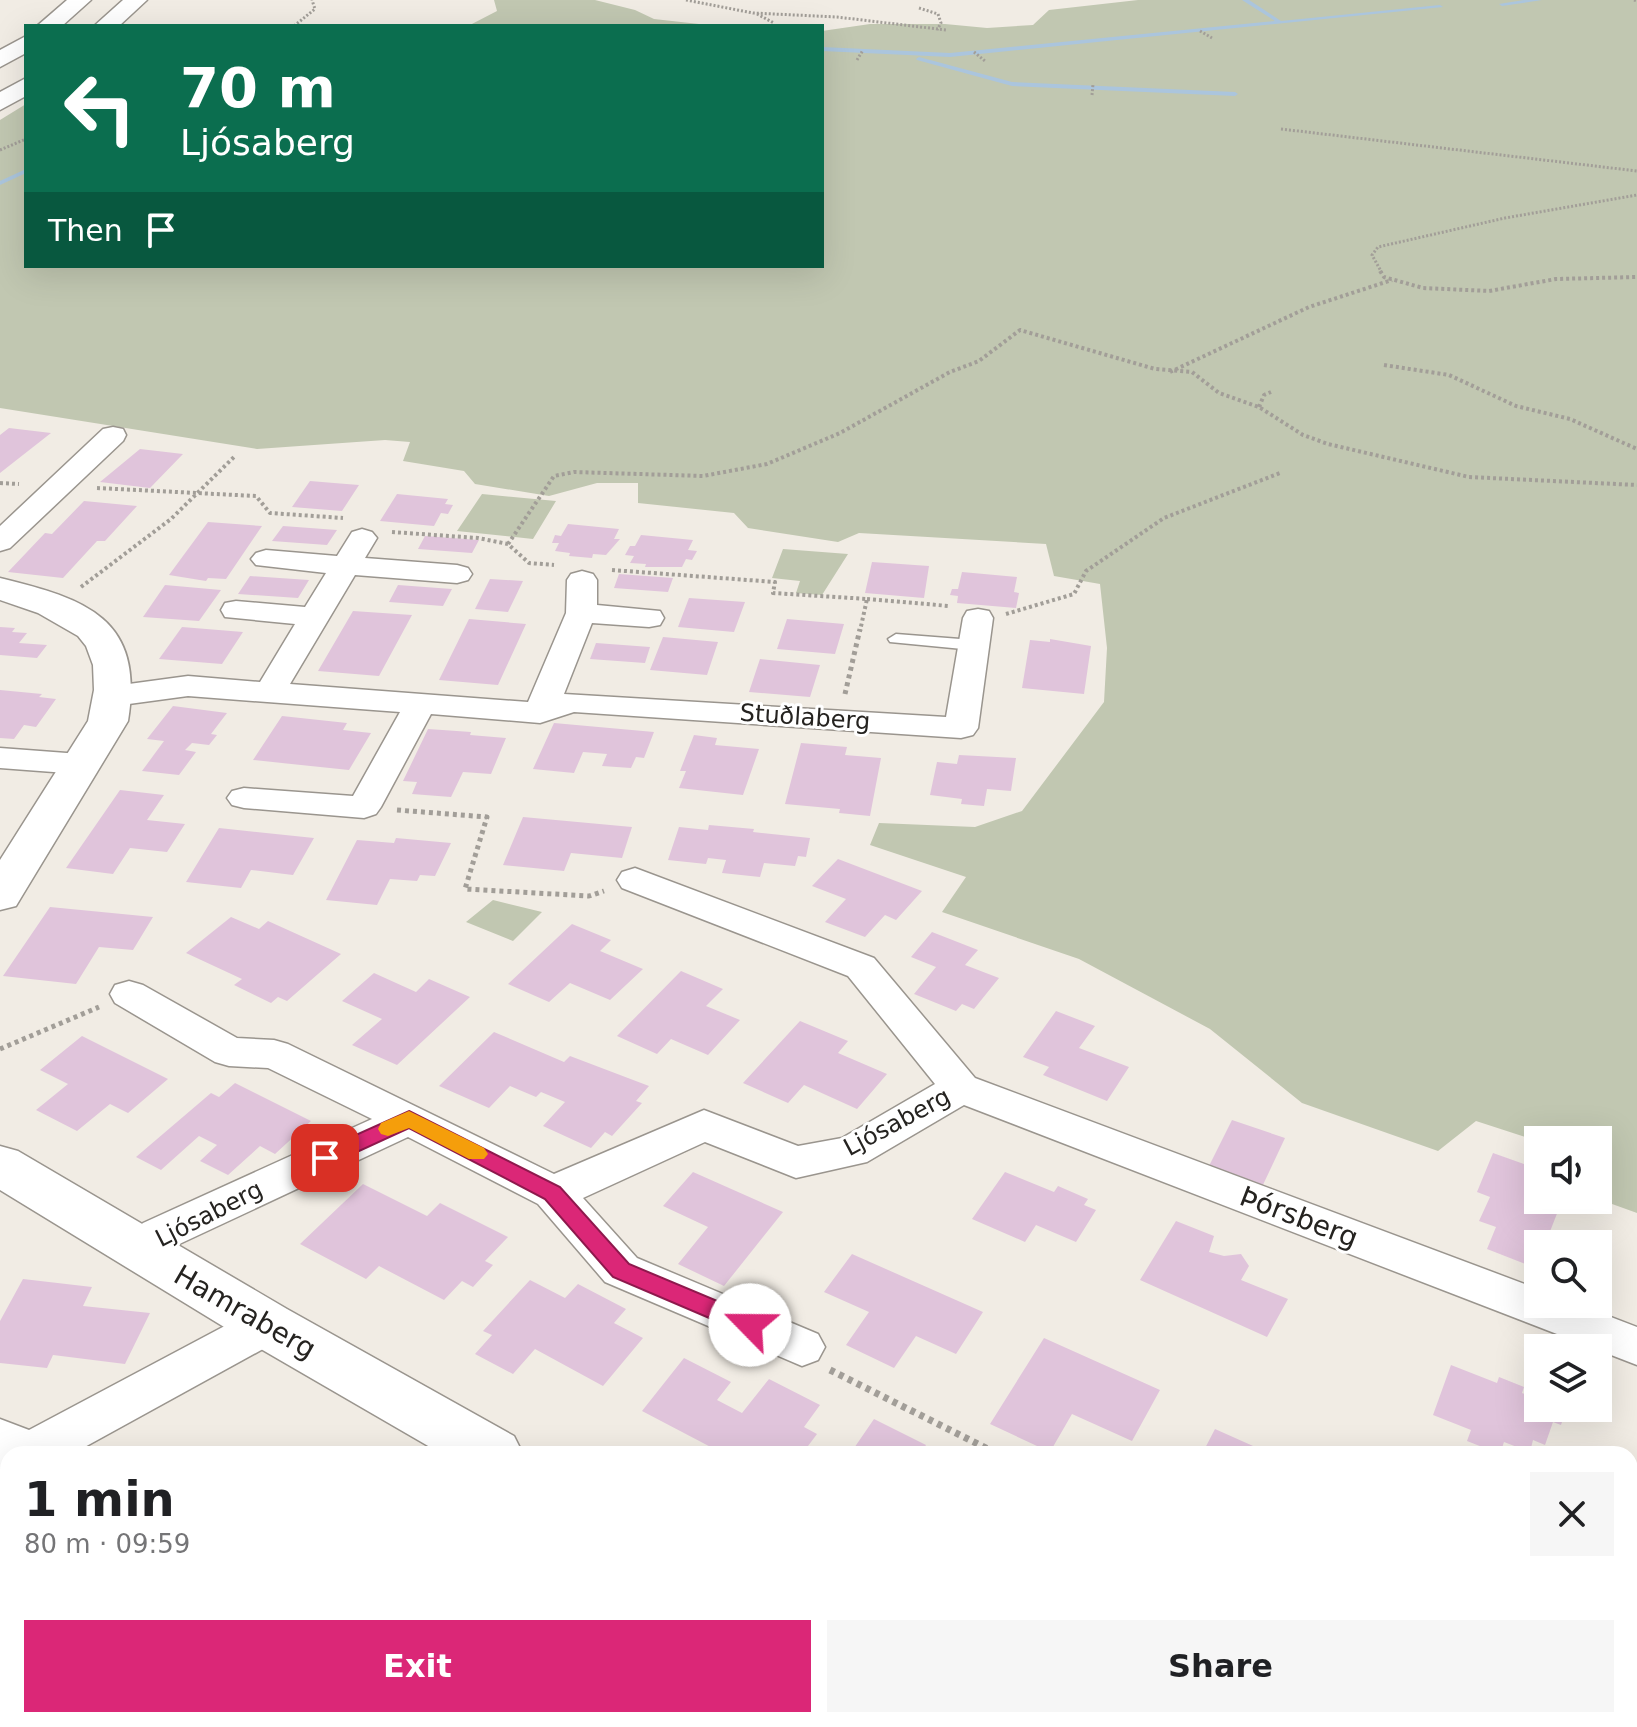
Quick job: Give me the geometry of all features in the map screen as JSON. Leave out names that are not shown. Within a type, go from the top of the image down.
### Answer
[{"type":"main road","points":[[50,24],[80,0]]},
{"type":"main road","points":[[107,24],[136,0]]},
{"type":"main road","points":[[0,60],[24,44]]},
{"type":"main road","points":[[0,103],[24,86]]},
{"type":"main road","points":[[0,589],[52,603],[94,628],[113,665],[114,696],[108,721],[0,896]]},
{"type":"main road","name":"Hamraberg","points":[[0,1165],[267,1325],[479,1446]]},
{"type":"street","points":[[0,542],[113,435]]},
{"type":"street","points":[[269,693],[366,529]]},
{"type":"street","points":[[266,559],[457,574]]},
{"type":"street","points":[[540,713],[581,613],[582,572]]},
{"type":"street","points":[[236,610],[315,617]]},
{"type":"street","points":[[581,613],[649,618]]},
{"type":"street","name":"Stuðlaberg","points":[[114,696],[188,686],[540,713],[571,702],[961,728],[969,623]]},
{"type":"street","points":[[244,798],[364,807],[420,705]]},
{"type":"street","points":[[0,758],[80,764]]},
{"type":"street","name":"Ljósaberg","points":[[553,1193],[704,1125],[796,1162],[852,1151],[961,1088],[861,967],[635,880]]},
{"type":"street","points":[[129,994],[229,1052],[274,1054],[553,1193],[621,1270],[802,1347]]},
{"type":"street","name":"Þórsberg","points":[[961,1088],[1637,1346]]},
{"type":"street","name":"Ljósaberg","points":[[141,1251],[158,1235],[409,1119]]},
{"type":"street","points":[[45,1446],[267,1325]]},
{"type":"lane","points":[[896,639],[969,623]]},
{"type":"path","points":[[297,24],[313,13],[312,0]]},
{"type":"path","points":[[686,0],[755,13],[837,17],[946,30]]},
{"type":"path","points":[[919,8],[938,14],[941,23],[937,30]]},
{"type":"path","points":[[755,13],[774,23]]},
{"type":"path","points":[[1200,31],[1212,38]]},
{"type":"path","points":[[857,60],[863,50]]},
{"type":"path","points":[[974,52],[985,61]]},
{"type":"path","points":[[1092,95],[1093,84]]},
{"type":"path","points":[[1281,129],[1337,139],[1490,151],[1637,171]]},
{"type":"path","points":[[0,150],[24,140]]},
{"type":"path","points":[[1637,195],[1505,218],[1378,247],[1372,255],[1378,271],[1392,280],[1423,288],[1489,291],[1556,279],[1637,277]]},
{"type":"path","points":[[1169,372],[1309,307],[1392,280]]},
{"type":"path","points":[[508,544],[554,476],[574,472],[703,476],[767,464],[840,433],[950,372],[979,361],[1020,330],[1169,372],[1192,372],[1219,393],[1259,407],[1303,435],[1328,444],[1469,477],[1637,485]]},
{"type":"path","points":[[1384,365],[1449,375],[1516,406],[1570,419],[1637,449]]},
{"type":"path","points":[[1259,407],[1264,395],[1271,392]]},
{"type":"path","points":[[52,603],[102,572],[197,495],[235,456]]},
{"type":"path","points":[[0,483],[256,496],[270,513],[366,529],[478,538],[508,544],[529,563],[582,572],[775,582],[773,593],[867,599],[969,623],[1074,594],[1086,571],[1164,518],[1280,473]]},
{"type":"path","points":[[844,699],[867,599]]},
{"type":"path","points":[[364,807],[487,817],[465,889],[589,896],[635,880]]},
{"type":"path","points":[[0,1049],[129,994]]},
{"type":"path","points":[[802,1347],[819,1365],[982,1446]]},
{"type":"green space","points":[[494,0],[595,0],[635,10],[654,19],[699,24],[472,24],[497,11]]},
{"type":"green space","points":[[1138,0],[1637,0],[1637,1213],[1612,1204],[1612,1126],[1524,1126],[1524,1136],[1476,1121],[1438,1151],[1302,1103],[1210,1029],[1079,959],[942,912],[966,877],[870,845],[879,823],[975,827],[1022,811],[1104,702],[1107,648],[1100,584],[1054,576],[1046,544],[859,533],[838,542],[748,528],[734,513],[638,503],[638,483],[597,483],[549,496],[475,484],[464,471],[403,461],[410,442],[385,440],[257,449],[0,408],[0,120],[24,105],[24,268],[824,268],[824,31],[870,24],[945,24],[987,28],[1033,25],[1049,10]]},
{"type":"green space","points":[[482,494],[556,501],[533,539],[457,531]]},
{"type":"green space","points":[[783,549],[848,554],[822,595],[796,593],[800,581],[772,578]]},
{"type":"green space","points":[[493,900],[542,912],[513,941],[466,922]]},
{"type":"building","points":[[9,428],[51,433],[0,473],[0,435]]},
{"type":"building","points":[[140,449],[183,454],[150,488],[100,482]]},
{"type":"building","points":[[310,481],[359,485],[342,511],[292,507]]},
{"type":"building","points":[[397,494],[448,499],[445,504],[453,505],[448,514],[441,513],[434,526],[380,521]]},
{"type":"building","points":[[84,501],[137,506],[105,541],[97,541],[63,578],[8,572],[45,533],[52,534]]},
{"type":"building","points":[[208,522],[262,526],[226,579],[208,578],[206,581],[169,575]]},
{"type":"building","points":[[568,524],[619,529],[614,539],[620,539],[606,555],[593,554],[592,558],[569,556],[570,553],[555,551],[559,543],[552,543],[555,535],[561,536]]},
{"type":"building","points":[[283,526],[337,530],[327,545],[272,541]]},
{"type":"building","points":[[641,535],[693,540],[688,550],[697,551],[692,560],[686,559],[682,567],[645,567],[646,564],[630,563],[634,556],[625,555]]},
{"type":"building","points":[[425,536],[479,540],[472,553],[418,549]]},
{"type":"building","points":[[872,562],[929,566],[924,598],[865,593]]},
{"type":"building","points":[[962,572],[1017,577],[1014,592],[1019,593],[1016,608],[957,603],[958,596],[950,595],[952,589],[958,589]]},
{"type":"building","points":[[619,574],[673,578],[668,592],[614,588]]},
{"type":"building","points":[[250,576],[309,580],[298,598],[238,594]]},
{"type":"building","points":[[490,579],[523,581],[508,612],[475,609]]},
{"type":"building","points":[[165,585],[221,590],[199,621],[143,617]]},
{"type":"building","points":[[398,585],[452,589],[443,606],[389,602]]},
{"type":"building","points":[[689,598],[745,602],[734,632],[678,627]]},
{"type":"building","points":[[353,611],[412,615],[379,676],[318,671]]},
{"type":"building","points":[[469,619],[526,624],[498,685],[439,680]]},
{"type":"building","points":[[787,619],[844,624],[835,654],[777,649]]},
{"type":"building","points":[[0,627],[27,633],[19,643],[47,645],[37,658],[0,655]]},
{"type":"building","points":[[182,627],[243,632],[222,664],[159,659]]},
{"type":"building","points":[[663,637],[718,642],[707,675],[650,670]]},
{"type":"building","points":[[1050,639],[1091,646],[1084,694],[1022,688],[1030,640],[1050,642]]},
{"type":"building","points":[[596,643],[650,647],[645,663],[590,659]]},
{"type":"building","points":[[760,659],[820,665],[810,697],[749,692]]},
{"type":"building","points":[[0,690],[42,694],[39,697],[56,699],[36,727],[24,725],[14,739],[0,738]]},
{"type":"building","points":[[173,706],[227,713],[211,734],[217,735],[209,745],[192,743],[185,750],[196,752],[179,775],[142,771],[164,741],[147,739]]},
{"type":"building","points":[[282,716],[347,723],[343,730],[371,733],[349,770],[253,760]]},
{"type":"building","points":[[554,723],[654,732],[644,758],[636,757],[631,768],[602,766],[607,754],[583,752],[574,773],[533,769]]},
{"type":"building","points":[[428,729],[506,738],[491,774],[463,772],[451,797],[412,794],[417,782],[403,781]]},
{"type":"building","points":[[694,735],[717,738],[715,745],[759,749],[743,795],[679,788],[686,771],[680,771]]},
{"type":"building","points":[[801,743],[847,747],[845,755],[881,758],[870,816],[839,813],[840,809],[785,804]]},
{"type":"building","points":[[959,755],[1016,758],[1011,791],[987,789],[984,806],[961,804],[962,799],[930,795],[937,762],[957,764]]},
{"type":"building","points":[[120,790],[164,795],[147,820],[185,824],[167,852],[130,848],[113,874],[66,868]]},
{"type":"building","points":[[523,817],[632,827],[622,858],[571,853],[564,871],[503,865]]},
{"type":"building","points":[[709,825],[810,838],[806,857],[798,856],[795,866],[764,863],[760,877],[722,873],[726,860],[708,858],[706,864],[668,860],[679,827],[708,830]]},
{"type":"building","points":[[219,828],[314,838],[293,875],[251,870],[241,888],[186,882]]},
{"type":"building","points":[[396,838],[451,843],[435,876],[420,875],[417,881],[390,879],[377,905],[326,900],[357,840],[394,843]]},
{"type":"building","points":[[838,859],[922,891],[896,920],[885,915],[865,937],[825,922],[846,899],[812,886]]},
{"type":"building","points":[[50,907],[153,917],[133,950],[99,947],[76,984],[3,976]]},
{"type":"building","points":[[231,917],[259,929],[268,921],[341,954],[287,1001],[278,997],[271,1003],[234,985],[242,979],[186,953]]},
{"type":"building","points":[[572,924],[611,940],[600,951],[643,969],[610,1000],[570,983],[549,1002],[508,984]]},
{"type":"building","points":[[932,932],[978,950],[965,965],[999,978],[974,1009],[962,1004],[956,1011],[914,994],[936,967],[911,957]]},
{"type":"building","points":[[681,971],[723,989],[706,1006],[740,1020],[708,1055],[671,1039],[657,1054],[617,1036]]},
{"type":"building","points":[[374,973],[416,992],[429,979],[470,997],[397,1065],[352,1045],[382,1019],[342,1001]]},
{"type":"building","points":[[1056,1011],[1095,1026],[1079,1048],[1129,1067],[1107,1101],[1043,1075],[1049,1067],[1023,1057]]},
{"type":"building","points":[[800,1021],[848,1041],[838,1053],[887,1074],[857,1109],[804,1085],[788,1103],[743,1083]]},
{"type":"building","points":[[494,1032],[564,1062],[570,1056],[649,1086],[636,1101],[642,1103],[612,1136],[605,1132],[591,1148],[543,1126],[565,1102],[541,1092],[536,1097],[510,1086],[489,1108],[439,1086]]},
{"type":"building","points":[[82,1036],[168,1079],[128,1113],[110,1104],[77,1131],[36,1110],[68,1084],[40,1070]]},
{"type":"building","points":[[235,1083],[311,1121],[275,1154],[260,1146],[228,1175],[200,1161],[217,1145],[199,1136],[161,1170],[136,1157],[211,1093],[219,1097]]},
{"type":"building","points":[[1232,1120],[1285,1138],[1261,1189],[1207,1170]]},
{"type":"building","points":[[1493,1153],[1524,1164],[1524,1214],[1557,1214],[1551,1230],[1524,1230],[1524,1264],[1487,1249],[1496,1227],[1479,1221],[1490,1197],[1477,1192]]},
{"type":"building","points":[[693,1172],[783,1212],[724,1286],[678,1264],[708,1227],[663,1206]]},
{"type":"building","points":[[1005,1172],[1054,1192],[1058,1186],[1088,1199],[1084,1205],[1096,1210],[1076,1242],[1036,1225],[1025,1242],[972,1219]]},
{"type":"building","points":[[363,1184],[427,1216],[440,1203],[508,1237],[485,1261],[493,1265],[473,1287],[462,1281],[444,1300],[379,1266],[366,1279],[300,1244]]},
{"type":"building","points":[[1176,1221],[1214,1236],[1209,1252],[1224,1256],[1241,1254],[1249,1266],[1241,1280],[1288,1299],[1267,1337],[1140,1280]]},
{"type":"building","points":[[852,1254],[983,1312],[956,1354],[916,1336],[894,1368],[846,1345],[869,1312],[824,1292]]},
{"type":"building","points":[[23,1279],[92,1287],[83,1306],[150,1313],[125,1364],[53,1355],[47,1368],[0,1363],[0,1321]]},
{"type":"building","points":[[530,1280],[565,1298],[578,1284],[626,1309],[614,1323],[643,1338],[603,1386],[535,1349],[513,1374],[475,1354],[492,1335],[483,1331]]},
{"type":"building","points":[[1044,1338],[1160,1390],[1132,1441],[1072,1414],[1053,1446],[1037,1446],[990,1424]]},
{"type":"building","points":[[684,1358],[731,1382],[717,1400],[742,1413],[769,1379],[820,1405],[804,1427],[817,1434],[808,1446],[709,1446],[642,1411]]},
{"type":"building","points":[[1451,1365],[1497,1383],[1499,1377],[1524,1387],[1524,1422],[1553,1422],[1545,1445],[1533,1440],[1532,1446],[1514,1446],[1504,1442],[1503,1446],[1480,1446],[1467,1441],[1471,1430],[1433,1415]]},
{"type":"building","points":[[874,1419],[926,1445],[925,1446],[855,1446]]},
{"type":"building","points":[[1215,1429],[1253,1446],[1206,1446]]},
{"type":"waterway","points":[[1245,0],[1278,21]]},
{"type":"waterway","points":[[1502,4],[1539,0]]},
{"type":"waterway","points":[[824,49],[950,55],[1440,7]]},
{"type":"waterway","points":[[919,59],[1012,84],[1235,94]]},
{"type":"waterway","points":[[0,183],[24,172]]},
{"type":"slow traffic","points":[[388,1129],[409,1119],[477,1154]]},
{"type":"route","points":[[325,1158],[409,1119],[553,1193],[621,1270],[750,1325]]}]
